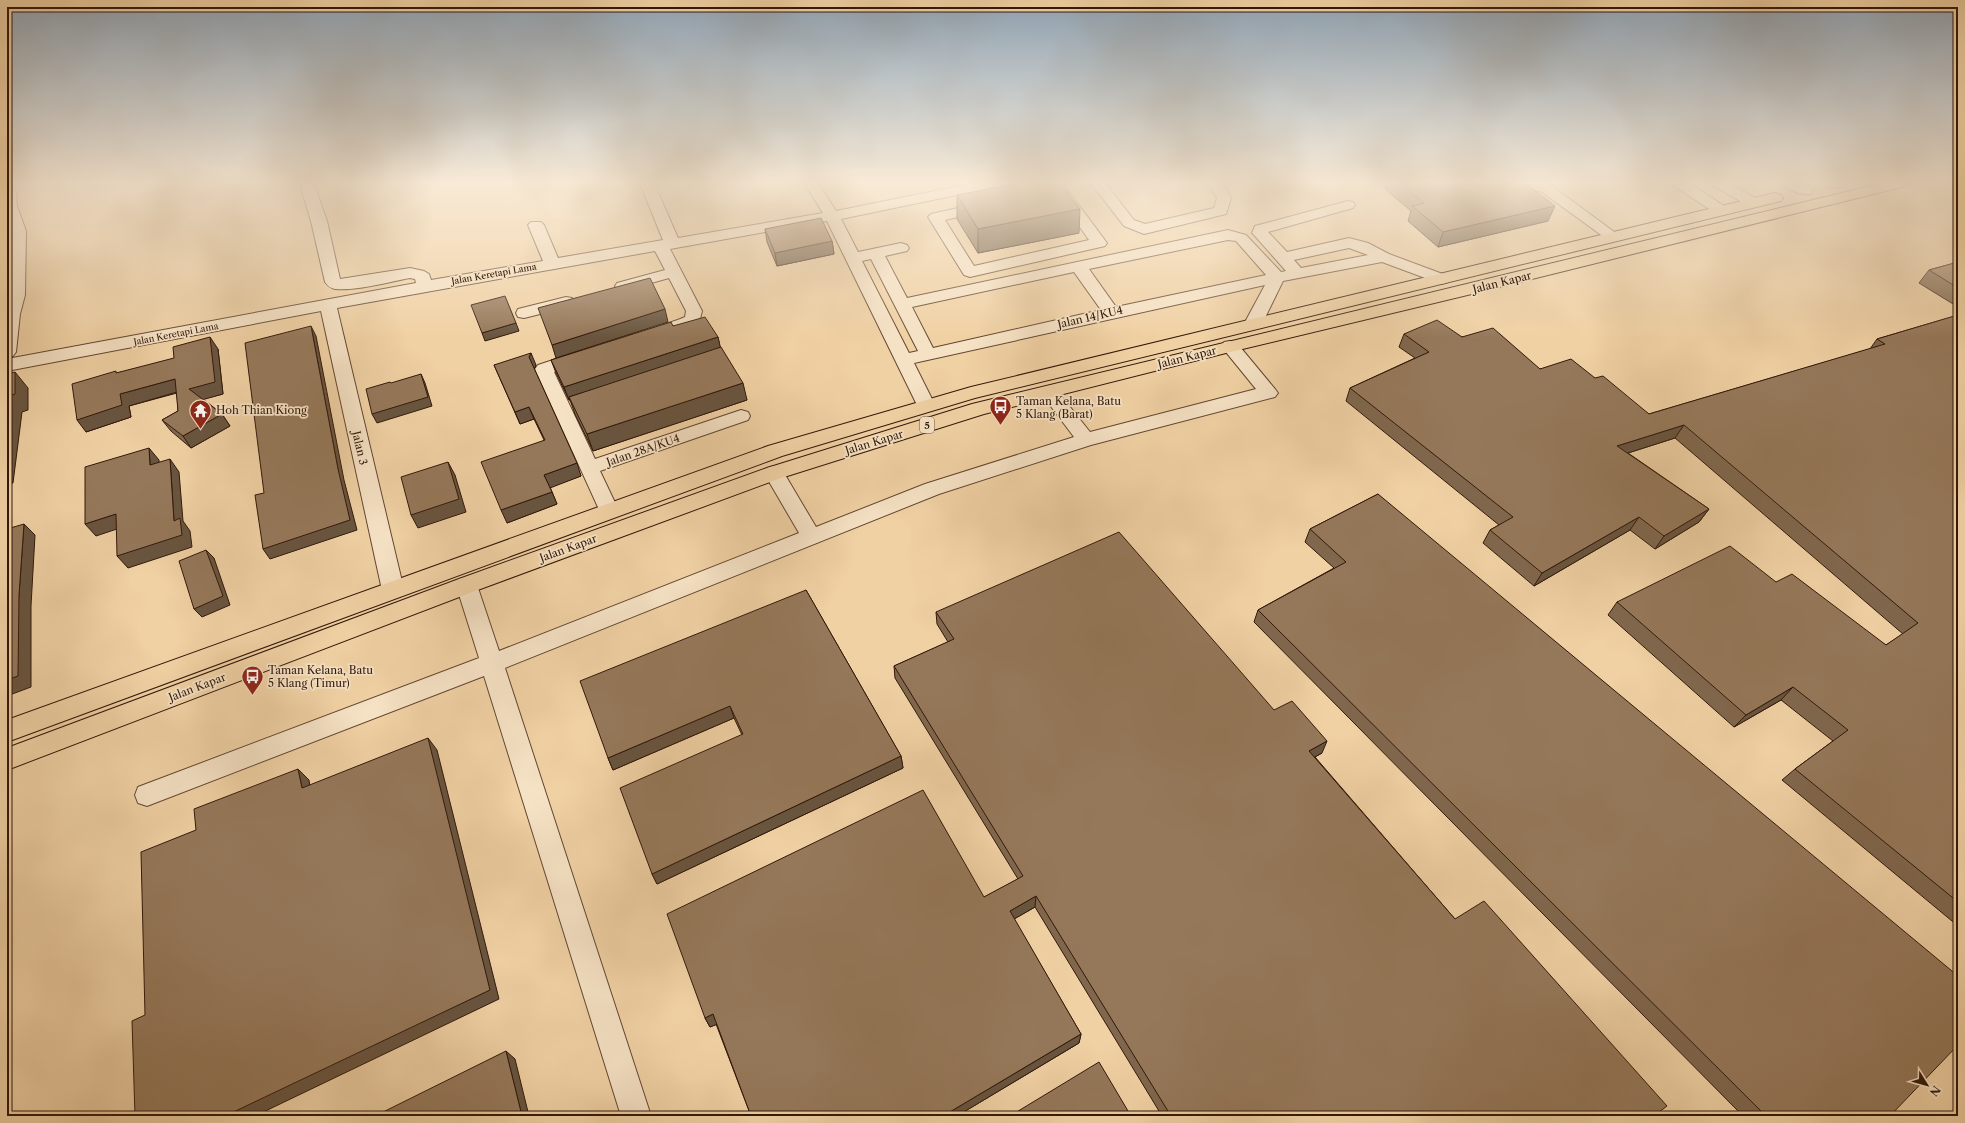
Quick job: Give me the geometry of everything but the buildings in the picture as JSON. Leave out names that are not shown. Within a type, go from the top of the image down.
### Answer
[{"type":"highway","name":"Jalan Kapar","points":[[7,731],[775,452],[926,405],[1253,324],[1632,233]]},
{"type":"highway","name":"Jalan Kapar","points":[[7,759],[467,585],[774,474],[979,409],[1230,346],[1480,288],[1699,233]]},
{"type":"street","points":[[7,352],[9,315],[17,295],[18,233]]},
{"type":"street","points":[[322,233],[334,282],[338,285],[410,273],[418,274],[423,277],[424,286]]},
{"type":"street","points":[[539,233],[552,264]]},
{"type":"street","points":[[650,336],[680,326],[693,319],[694,311],[674,272],[663,233]]},
{"type":"street","name":"Jalan Keretapi Lama","points":[[7,365],[424,286],[729,233]]},
{"type":"street","points":[[841,233],[926,405]]},
{"type":"street","points":[[946,233],[970,272],[1099,243],[1091,233]]},
{"type":"street","points":[[1260,233],[1297,273]]},
{"type":"street","points":[[1607,233],[1613,238]]},
{"type":"street","points":[[902,304],[1228,235],[1241,238],[1277,278],[1253,324]]},
{"type":"street","points":[[1283,258],[1349,243],[1362,246],[1383,257],[1442,279]]},
{"type":"street","points":[[853,258],[901,248]]},
{"type":"street","points":[[876,253],[928,354]]},
{"type":"street","name":"Jalan 14/KU4","points":[[903,360],[1111,312],[1297,273],[1383,257]]},
{"type":"street","points":[[1078,266],[1111,312]]},
{"type":"street","points":[[607,291],[674,272]]},
{"type":"street","name":"Jalan 3","points":[[338,285],[333,304],[393,590]]},
{"type":"street","points":[[524,313],[584,297]]},
{"type":"street","points":[[147,795],[492,663],[932,489],[1086,440],[1269,393],[1230,346]]},
{"type":"street","points":[[597,352],[544,369],[570,407],[589,468],[609,512]]},
{"type":"street","points":[[1049,392],[1086,440]]},
{"type":"street","name":"Jalan 28A/KU4","points":[[589,468],[741,416]]},
{"type":"street","points":[[774,474],[812,537]]},
{"type":"street","points":[[467,585],[636,1116]]},
{"type":"place","name":"Taman Kelana, Batu 5 Klang (Barat)","points":[[1001,426]]},
{"type":"place","name":"Hoh Thian Kiong","points":[[201,430]]},
{"type":"place","name":"Taman Kelana, Batu 5 Klang (Timur)","points":[[252,696]]}]
